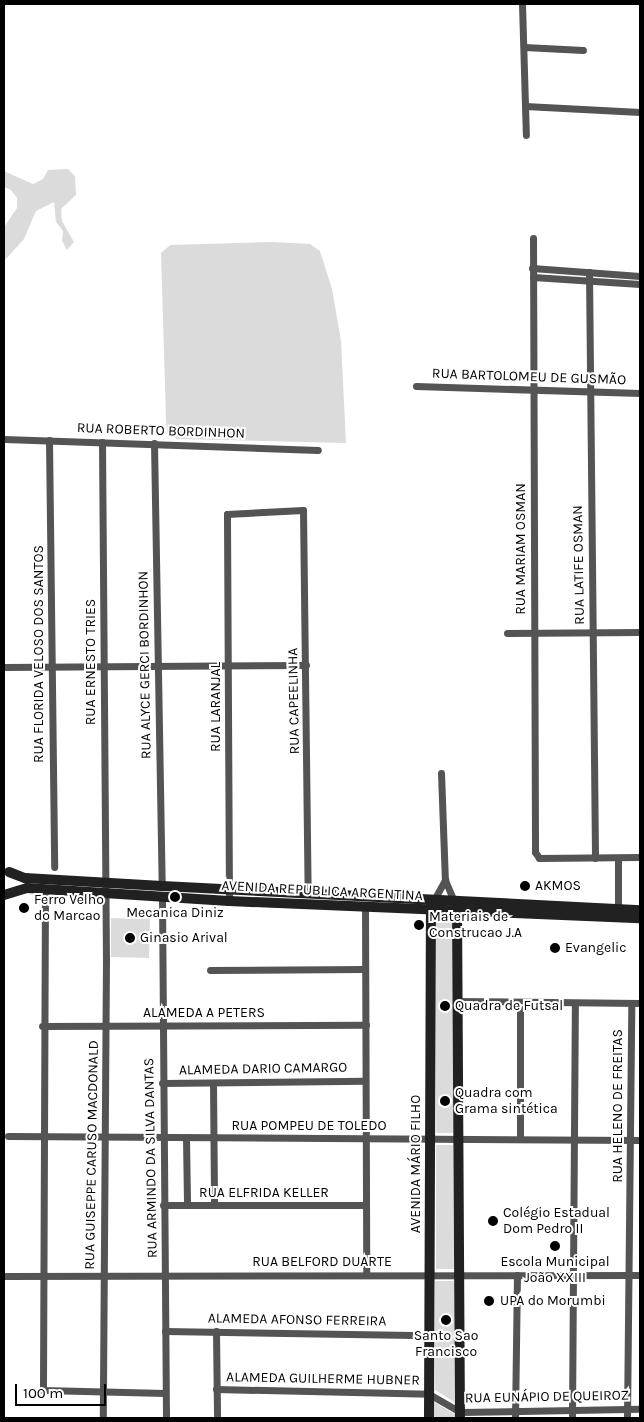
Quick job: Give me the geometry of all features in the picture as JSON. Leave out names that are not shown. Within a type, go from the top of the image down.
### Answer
[{"type":"main road","name":"AVENIDA REPUBLICA ARGENTINA","points":[[5,866],[25,878],[162,891],[229,901],[640,918]]},
{"type":"main road","points":[[4,895],[11,884],[5,866]]},
{"type":"main road","name":"AVENIDA REPUBLICA ARGENTINA","points":[[4,895],[20,889],[105,887]]},
{"type":"main road","name":"AVENIDA REPUBLICA ARGENTINA","points":[[162,891],[229,889],[435,898],[640,910]]},
{"type":"main road","points":[[429,910],[435,898]]},
{"type":"main road","points":[[454,899],[457,910],[460,1415]]},
{"type":"main road","name":"AVENIDA MÁRIO FILHO","points":[[429,910],[429,1418]]},
{"type":"street","points":[[522,4],[526,135]]},
{"type":"street","points":[[524,47],[583,50]]},
{"type":"street","points":[[525,106],[640,112]]},
{"type":"street","name":"RUA MARIAM OSMAN","points":[[533,238],[535,852],[539,858],[595,858]]},
{"type":"street","points":[[532,268],[640,276]]},
{"type":"street","name":"RUA LATIFE OSMAN","points":[[589,272],[595,858]]},
{"type":"street","points":[[533,277],[640,284]]},
{"type":"street","name":"RUA BARTOLOMEU DE GUSMÃO","points":[[416,386],[640,393]]},
{"type":"street","name":"RUA ROBERTO BORDINHON","points":[[4,439],[318,450]]},
{"type":"street","name":"RUA FLORIDA VELOSO DOS SANTOS","points":[[49,440],[54,867]]},
{"type":"street","name":"RUA ERNESTO TRIES","points":[[102,442],[105,887]]},
{"type":"street","name":"RUA ALYCE GERCI BORDINHON","points":[[154,443],[162,891]]},
{"type":"street","name":"RUA CAPEELINHA","points":[[227,514],[303,510],[308,893]]},
{"type":"street","name":"RUA LARANJAL","points":[[227,514],[229,901]]},
{"type":"street","points":[[506,633],[640,632]]},
{"type":"street","points":[[4,666],[306,665]]},
{"type":"street","points":[[441,773],[445,880],[454,899]]},
{"type":"street","points":[[595,858],[640,857]]},
{"type":"street","points":[[618,858],[618,909]]},
{"type":"street","points":[[435,898],[445,880]]},
{"type":"street","name":"RUA GUISEPPE CARUSO MACDONALD","points":[[103,1418],[106,1027],[105,887]]},
{"type":"street","points":[[45,889],[42,1026],[44,1137],[43,1390],[103,1393],[165,1392]]},
{"type":"street","name":"RUA ARMINDO DA SILVA DANTAS","points":[[162,891],[162,1138],[166,1418]]},
{"type":"street","points":[[366,906],[364,969],[366,1025],[364,1205],[366,1275]]},
{"type":"street","points":[[210,970],[364,969]]},
{"type":"street","points":[[457,1001],[640,1003]]},
{"type":"street","points":[[520,1003],[520,1139]]},
{"type":"street","points":[[572,1415],[575,1003]]},
{"type":"street","name":"RUA HELENO DE FREITAS","points":[[627,1418],[630,1275],[631,1003]]},
{"type":"street","name":"ALAMEDA A PETERS","points":[[42,1026],[366,1025]]},
{"type":"street","name":"ALAMEDA DARIO CAMARGO","points":[[162,1083],[365,1080]]},
{"type":"street","points":[[213,1083],[214,1205]]},
{"type":"street","name":"RUA POMPEU DE TOLEDO","points":[[8,1136],[640,1140]]},
{"type":"street","points":[[186,1138],[187,1205]]},
{"type":"street","name":"RUA ELFRIDA KELLER","points":[[163,1205],[364,1205]]},
{"type":"street","name":"RUA BELFORD DUARTE","points":[[4,1276],[164,1274],[640,1275]]},
{"type":"street","points":[[515,1415],[517,1275]]},
{"type":"street","points":[[216,1330],[217,1418]]},
{"type":"street","name":"ALAMEDA AFONSO FERREIRA","points":[[165,1331],[216,1330],[429,1335]]},
{"type":"street","name":"ALAMEDA GUILHERME HUBNER","points":[[216,1389],[429,1394]]},
{"type":"street","name":"RUA EUNÁPIO DE QUEIROZ","points":[[429,1394],[460,1415],[572,1415],[640,1409]]},
{"type":"shaded area","points":[[68,169],[75,176],[76,195],[61,209],[62,221],[74,242],[67,250],[62,241],[63,231],[56,222],[54,202],[36,211],[24,239],[4,261],[4,227],[17,208],[17,198],[11,190],[4,187],[4,171],[33,184],[43,179],[48,170]]},
{"type":"shaded area","points":[[272,242],[310,244],[320,251],[332,289],[341,341],[346,443],[177,439],[167,432],[161,253],[170,245]]},
{"type":"shaded area","points":[[453,917],[453,1133],[436,1133],[436,918]]},
{"type":"shaded area","name":"Ginasio Arival","points":[[111,918],[150,919],[149,958],[111,957]]},
{"type":"shaded area","points":[[436,1145],[453,1145],[454,1269],[436,1269]]},
{"type":"shaded area","points":[[435,1281],[454,1281],[454,1402],[435,1390]]},
{"type":"shaded area","points":[[433,1401],[456,1415],[456,1418],[433,1418]]},
{"type":"place","name":"AKMOS","points":[[525,886]]},
{"type":"place","name":"Mecanica Diniz","points":[[175,897]]},
{"type":"place","name":"Ferro Velho do Marcao","points":[[24,908]]},
{"type":"place","name":"Materiais de Construcao J.A","points":[[419,925]]},
{"type":"place","name":"Ginasio Arival","points":[[130,938]]},
{"type":"place","name":"Evangelic","points":[[555,948]]},
{"type":"place","name":"Quadra de Futsal","points":[[445,1006]]},
{"type":"place","name":"Quadra com Grama sintética","points":[[445,1101]]},
{"type":"place","name":"Colégio Estadual Dom Pedro II","points":[[493,1221]]},
{"type":"place","name":"Escola Municipal João XXIII","points":[[555,1246]]},
{"type":"place","name":"UPA do Morumbi","points":[[489,1301]]},
{"type":"place","name":"Santo Sao Francisco","points":[[446,1320]]}]
